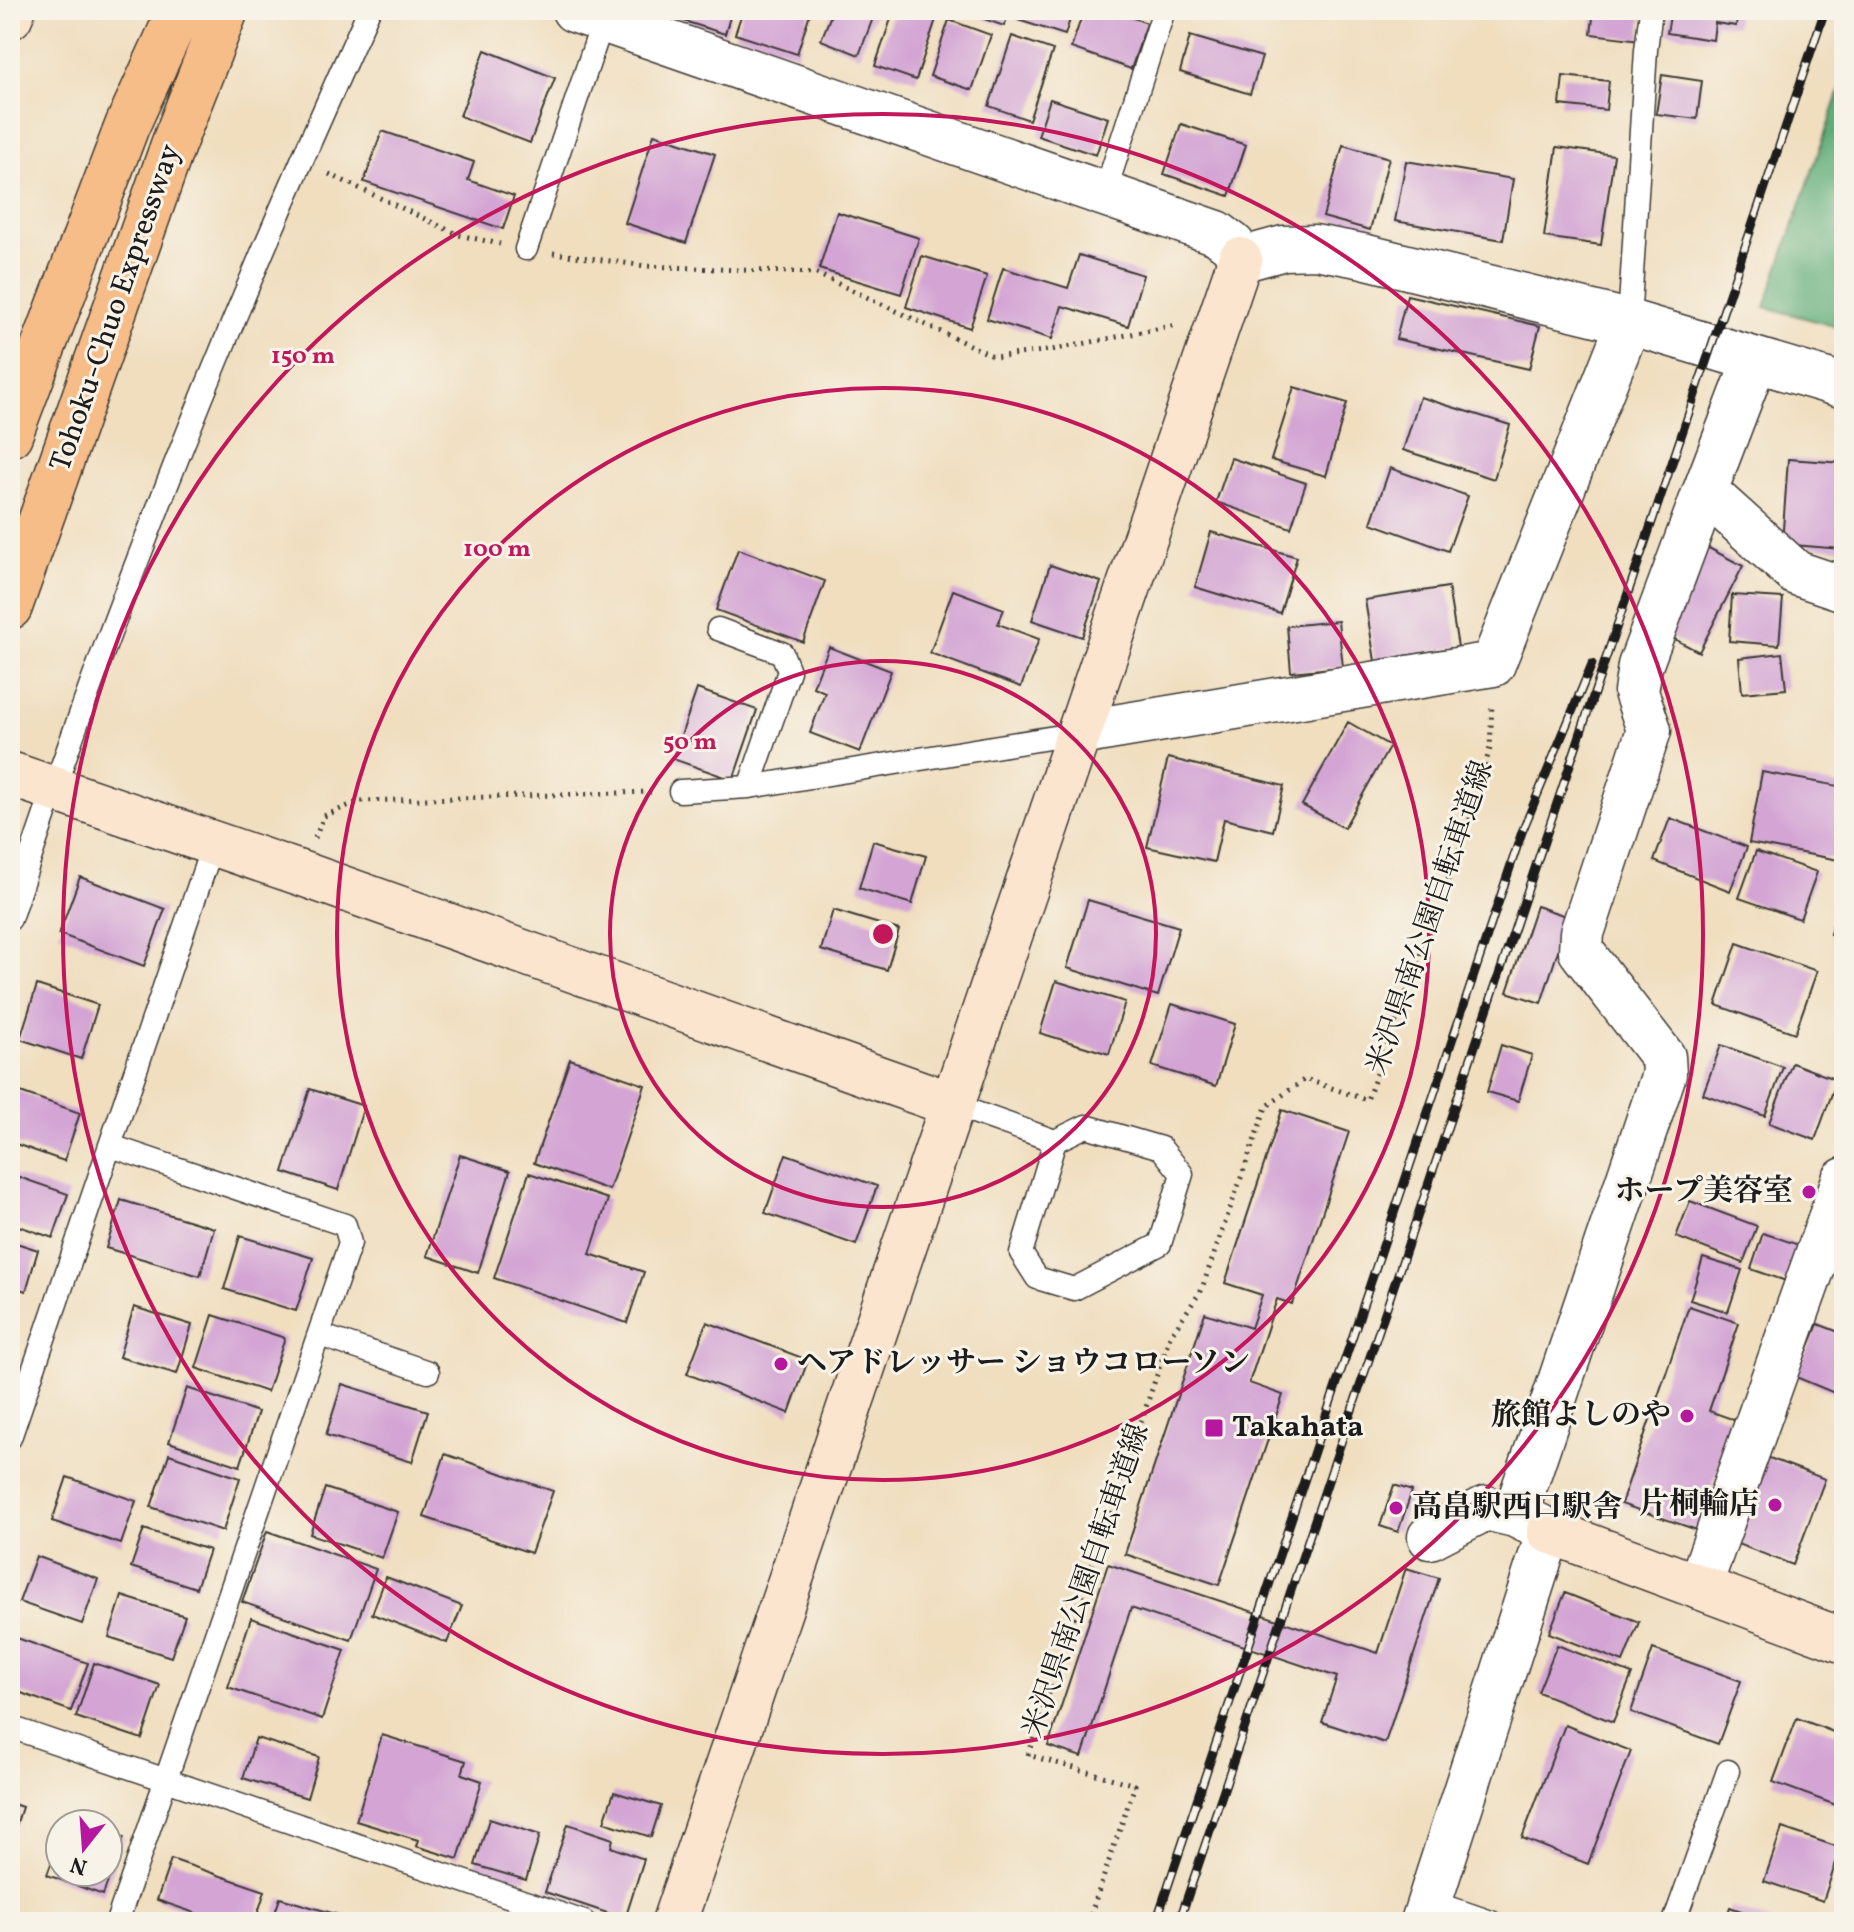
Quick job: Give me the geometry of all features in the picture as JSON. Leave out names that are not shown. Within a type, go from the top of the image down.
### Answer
[{"type":"highway","name":"Tohoku-Chuo Expressway","points":[[10,435],[127,126],[180,10]]},
{"type":"highway","name":"Tohoku-Chuo Expressway","points":[[10,607],[173,145],[226,10]]},
{"type":"street","points":[[10,17],[13,10]]},
{"type":"street","points":[[595,14],[1217,233],[1233,245],[1240,260],[674,1922]]},
{"type":"street","points":[[1240,260],[1284,248],[1315,247],[1363,256],[1629,322],[1844,386]]},
{"type":"street","points":[[1079,733],[1493,664],[1629,322]]},
{"type":"street","points":[[1427,1912],[1532,1523],[1664,1074],[1663,1057],[1581,951],[1581,942],[1649,730],[1636,692],[1640,666],[1755,360]]},
{"type":"street","points":[[1705,491],[1796,573],[1844,589]]},
{"type":"street","points":[[10,774],[300,873],[951,1104]]},
{"type":"street","points":[[1699,1587],[1844,1180]]},
{"type":"street","points":[[1430,1537],[1486,1508],[1844,1641]]},
{"type":"lane","points":[[10,919],[53,788],[156,510],[301,160],[369,10]]},
{"type":"lane","points":[[1104,195],[1164,10]]},
{"type":"lane","points":[[1629,322],[1651,10]]},
{"type":"lane","points":[[526,249],[595,14]]},
{"type":"lane","points":[[718,629],[782,653],[789,671],[749,787]]},
{"type":"lane","points":[[680,791],[749,787],[1079,733]]},
{"type":"lane","points":[[10,1438],[213,844]]},
{"type":"lane","points":[[951,1104],[1055,1141],[1086,1126],[1161,1148],[1182,1174],[1160,1244],[1074,1289],[1037,1278],[1021,1253],[1055,1141]]},
{"type":"lane","points":[[111,1146],[345,1225],[350,1243],[117,1922]]},
{"type":"lane","points":[[320,1335],[428,1372]]},
{"type":"lane","points":[[10,1727],[584,1922]]},
{"type":"lane","points":[[1674,1922],[1728,1771]]},
{"type":"lane","points":[[1427,1912],[1491,1922]]},
{"type":"path","points":[[301,160],[459,235],[526,249],[659,267],[815,273],[995,357],[1052,350],[1220,317]]},
{"type":"path","name":"米沢県南公園自転車道線","points":[[1088,1922],[1135,1785],[1028,1755],[1170,1336],[1201,1291],[1266,1107],[1305,1079],[1367,1100],[1469,823],[1490,748],[1493,664]]},
{"type":"path","points":[[300,873],[324,816],[360,801],[680,791]]},
{"type":"green space","points":[[1844,79],[1844,329],[1765,307]]},
{"type":"building","points":[[685,10],[732,10],[725,34],[681,20]]},
{"type":"building","points":[[743,10],[811,10],[797,54],[735,34]]},
{"type":"building","points":[[833,10],[876,10],[859,55],[821,40]]},
{"type":"building","points":[[894,10],[921,10],[937,16],[916,80],[875,66]]},
{"type":"building","points":[[959,10],[1010,10],[1004,26]]},
{"type":"building","points":[[1021,10],[1073,10],[1065,35],[1018,20]]},
{"type":"building","points":[[1084,10],[1111,10],[1147,23],[1131,69],[1071,48]]},
{"type":"building","points":[[1594,10],[1643,10],[1640,40],[1591,34]]},
{"type":"building","points":[[1671,10],[1738,10],[1736,26],[1715,23],[1713,40],[1667,33]]},
{"type":"building","points":[[949,20],[991,35],[972,90],[930,76]]},
{"type":"building","points":[[1012,36],[1053,50],[1029,120],[989,106]]},
{"type":"building","points":[[1190,36],[1262,57],[1250,94],[1180,72]]},
{"type":"building","points":[[485,50],[555,78],[530,143],[460,116]]},
{"type":"building","points":[[1662,75],[1702,81],[1697,119],[1656,114]]},
{"type":"building","points":[[1563,76],[1609,81],[1606,110],[1560,105]]},
{"type":"building","points":[[1050,99],[1108,118],[1096,155],[1038,136]]},
{"type":"building","points":[[1181,124],[1246,145],[1229,196],[1164,174]]},
{"type":"building","points":[[382,131],[474,162],[468,180],[514,196],[503,229],[364,182]]},
{"type":"building","points":[[654,134],[715,154],[686,243],[625,223]]},
{"type":"building","points":[[1343,145],[1389,158],[1370,230],[1323,217]]},
{"type":"building","points":[[1557,147],[1614,155],[1601,245],[1544,237]]},
{"type":"building","points":[[1406,161],[1513,179],[1503,240],[1395,221]]},
{"type":"building","points":[[837,212],[919,238],[901,294],[819,269]]},
{"type":"building","points":[[1079,255],[1143,275],[1128,326],[1062,306],[1052,339],[987,319],[1003,268],[1068,288]]},
{"type":"building","points":[[922,256],[987,276],[970,328],[906,307]]},
{"type":"building","points":[[1407,295],[1540,326],[1529,369],[1396,339]]},
{"type":"building","points":[[1294,387],[1347,403],[1326,476],[1271,460]]},
{"type":"building","points":[[1420,397],[1510,425],[1494,479],[1403,450]]},
{"type":"building","points":[[1231,458],[1306,483],[1291,528],[1216,502]]},
{"type":"building","points":[[1788,459],[1844,463],[1841,549],[1782,544]]},
{"type":"building","points":[[1390,468],[1468,496],[1448,551],[1371,523]]},
{"type":"building","points":[[1211,532],[1297,557],[1280,613],[1195,587]]},
{"type":"building","points":[[1703,545],[1743,566],[1699,652],[1659,631]]},
{"type":"building","points":[[738,549],[825,581],[803,642],[716,610]]},
{"type":"building","points":[[1050,565],[1101,582],[1082,637],[1032,620]]},
{"type":"building","points":[[1448,587],[1458,647],[1375,661],[1365,600]]},
{"type":"building","points":[[953,590],[1004,609],[998,624],[1039,639],[1021,687],[930,653]]},
{"type":"building","points":[[1732,595],[1783,598],[1779,645],[1729,641]]},
{"type":"building","points":[[1338,621],[1343,667],[1291,672],[1287,626]]},
{"type":"building","points":[[829,647],[891,671],[860,752],[810,733],[825,692],[813,687]]},
{"type":"building","points":[[1782,653],[1786,689],[1742,693],[1739,658]]},
{"type":"building","points":[[697,689],[757,710],[733,780],[673,759]]},
{"type":"building","points":[[1348,722],[1390,746],[1344,828],[1302,805]]},
{"type":"building","points":[[1168,758],[1284,786],[1273,831],[1224,819],[1214,862],[1147,847]]},
{"type":"building","points":[[1762,772],[1844,787],[1844,861],[1749,843]]},
{"type":"building","points":[[1670,818],[1747,847],[1730,891],[1654,861]]},
{"type":"building","points":[[873,841],[926,856],[912,904],[859,888]]},
{"type":"building","points":[[1756,851],[1817,872],[1800,919],[1739,898]]},
{"type":"building","points":[[80,877],[165,909],[144,966],[59,934]]},
{"type":"building","points":[[1844,887],[1844,938],[1830,934]]},
{"type":"building","points":[[1088,900],[1179,927],[1158,996],[1067,968]]},
{"type":"building","points":[[1536,906],[1569,917],[1541,1003],[1507,992]]},
{"type":"building","points":[[833,910],[899,930],[887,970],[821,950]]},
{"type":"building","points":[[1737,943],[1817,971],[1795,1033],[1716,1005]]},
{"type":"building","points":[[1056,981],[1125,1002],[1109,1054],[1040,1033]]},
{"type":"building","points":[[37,985],[98,1005],[81,1059],[20,1039]]},
{"type":"building","points":[[1172,1004],[1235,1024],[1216,1086],[1152,1066]]},
{"type":"building","points":[[1501,1045],[1532,1055],[1518,1101],[1487,1092]]},
{"type":"building","points":[[1721,1045],[1783,1067],[1765,1116],[1703,1094]]},
{"type":"building","points":[[570,1059],[645,1085],[609,1190],[534,1163]]},
{"type":"building","points":[[1792,1063],[1837,1080],[1815,1140],[1769,1123]]},
{"type":"building","points":[[12,1089],[80,1113],[64,1161],[10,1142]]},
{"type":"building","points":[[310,1089],[364,1106],[338,1190],[283,1172]]},
{"type":"building","points":[[1282,1110],[1349,1132],[1292,1304],[1277,1299],[1249,1383],[1283,1395],[1219,1585],[1125,1554],[1205,1313],[1251,1328],[1262,1295],[1225,1283]]},
{"type":"building","points":[[786,1154],[877,1186],[856,1245],[765,1213]]},
{"type":"building","points":[[460,1155],[510,1171],[478,1273],[427,1256]]},
{"type":"building","points":[[529,1173],[608,1199],[590,1254],[644,1272],[627,1323],[494,1278]]},
{"type":"building","points":[[10,1174],[68,1194],[53,1238],[10,1223]]},
{"type":"building","points":[[121,1200],[214,1228],[200,1276],[106,1248]]},
{"type":"building","points":[[1690,1201],[1757,1226],[1743,1263],[1676,1237]]},
{"type":"building","points":[[1763,1233],[1802,1246],[1789,1282],[1751,1269]]},
{"type":"building","points":[[240,1236],[313,1258],[296,1311],[224,1289]]},
{"type":"building","points":[[10,1241],[38,1250],[26,1291],[10,1286]]},
{"type":"building","points":[[1703,1258],[1742,1270],[1728,1312],[1690,1300]]},
{"type":"building","name":"旅館よしのや","points":[[1689,1306],[1739,1323],[1709,1411],[1735,1420],[1697,1530],[1621,1504]]},
{"type":"building","points":[[134,1307],[192,1325],[177,1374],[119,1357]]},
{"type":"building","points":[[213,1315],[285,1338],[267,1392],[196,1368]]},
{"type":"building","points":[[707,1322],[808,1360],[789,1413],[687,1374]]},
{"type":"building","points":[[1818,1324],[1844,1334],[1844,1397],[1796,1377]]},
{"type":"building","points":[[342,1384],[428,1411],[412,1462],[326,1435]]},
{"type":"building","points":[[187,1388],[258,1412],[240,1466],[169,1442]]},
{"type":"building","points":[[169,1454],[240,1478],[223,1531],[151,1507]]},
{"type":"building","points":[[445,1454],[553,1491],[531,1553],[424,1517]]},
{"type":"building","points":[[1764,1456],[1825,1479],[1793,1565],[1732,1542]]},
{"type":"building","points":[[67,1477],[136,1501],[121,1544],[52,1521]]},
{"type":"building","name":"高畠駅西口駅舎","points":[[1394,1485],[1412,1491],[1398,1532],[1380,1526]]},
{"type":"building","points":[[325,1488],[398,1512],[382,1558],[310,1534]]},
{"type":"building","points":[[144,1529],[209,1550],[196,1588],[131,1567]]},
{"type":"building","points":[[267,1531],[376,1569],[351,1640],[242,1602]]},
{"type":"building","points":[[36,1556],[98,1579],[82,1624],[19,1602]]},
{"type":"building","points":[[1108,1564],[1378,1653],[1406,1568],[1439,1578],[1385,1743],[1322,1722],[1337,1677],[1131,1608],[1082,1757],[1048,1746]]},
{"type":"building","points":[[386,1577],[462,1606],[447,1643],[372,1614]]},
{"type":"building","points":[[1565,1593],[1639,1622],[1623,1662],[1549,1633]]},
{"type":"building","points":[[122,1596],[185,1616],[171,1657],[109,1637]]},
{"type":"building","points":[[251,1618],[345,1650],[322,1719],[228,1687]]},
{"type":"building","points":[[17,1638],[88,1663],[71,1711],[10,1689],[10,1659]]},
{"type":"building","points":[[1557,1645],[1632,1674],[1613,1722],[1538,1692]]},
{"type":"building","points":[[1653,1649],[1741,1681],[1718,1744],[1631,1712]]},
{"type":"building","points":[[94,1663],[160,1685],[142,1739],[76,1717]]},
{"type":"building","points":[[1797,1718],[1844,1736],[1844,1808],[1773,1782]]},
{"type":"building","points":[[1565,1725],[1631,1751],[1588,1864],[1522,1838]]},
{"type":"building","points":[[382,1735],[466,1761],[462,1774],[482,1781],[458,1859],[416,1846],[418,1840],[356,1821]]},
{"type":"building","points":[[256,1738],[319,1757],[307,1798],[243,1778]]},
{"type":"building","points":[[614,1792],[661,1806],[651,1837],[604,1822]]},
{"type":"building","points":[[10,1803],[22,1807],[11,1842],[10,1842]]},
{"type":"building","points":[[489,1819],[540,1835],[526,1880],[475,1865]]},
{"type":"building","points":[[568,1824],[613,1839],[611,1847],[644,1859],[625,1919],[545,1892]]},
{"type":"building","points":[[1782,1828],[1841,1848],[1823,1901],[1764,1881]]},
{"type":"building","points":[[171,1859],[265,1891],[255,1922],[221,1922],[157,1900]]},
{"type":"building","points":[[83,1888],[106,1888],[103,1895]]},
{"type":"building","points":[[280,1898],[342,1916],[340,1922],[272,1922]]},
{"type":"building","points":[[1730,1907],[1772,1922],[1725,1922]]},
{"type":"railway","points":[[1179,1922],[1825,10]]},
{"type":"railway","points":[[1156,1922],[1522,832],[1592,664]]},
{"type":"place","name":"ホープ美容室","points":[[1809,1192]]},
{"type":"place","name":"ヘアドレッサー ショウコローソン","points":[[781,1364]]},
{"type":"place","name":"旅館よしのや","points":[[1687,1416]]},
{"type":"place","name":"Takahata","points":[[1214,1428]]},
{"type":"place","name":"片桐輪店","points":[[1775,1505]]},
{"type":"place","name":"高畠駅西口駅舎","points":[[1396,1508]]}]
